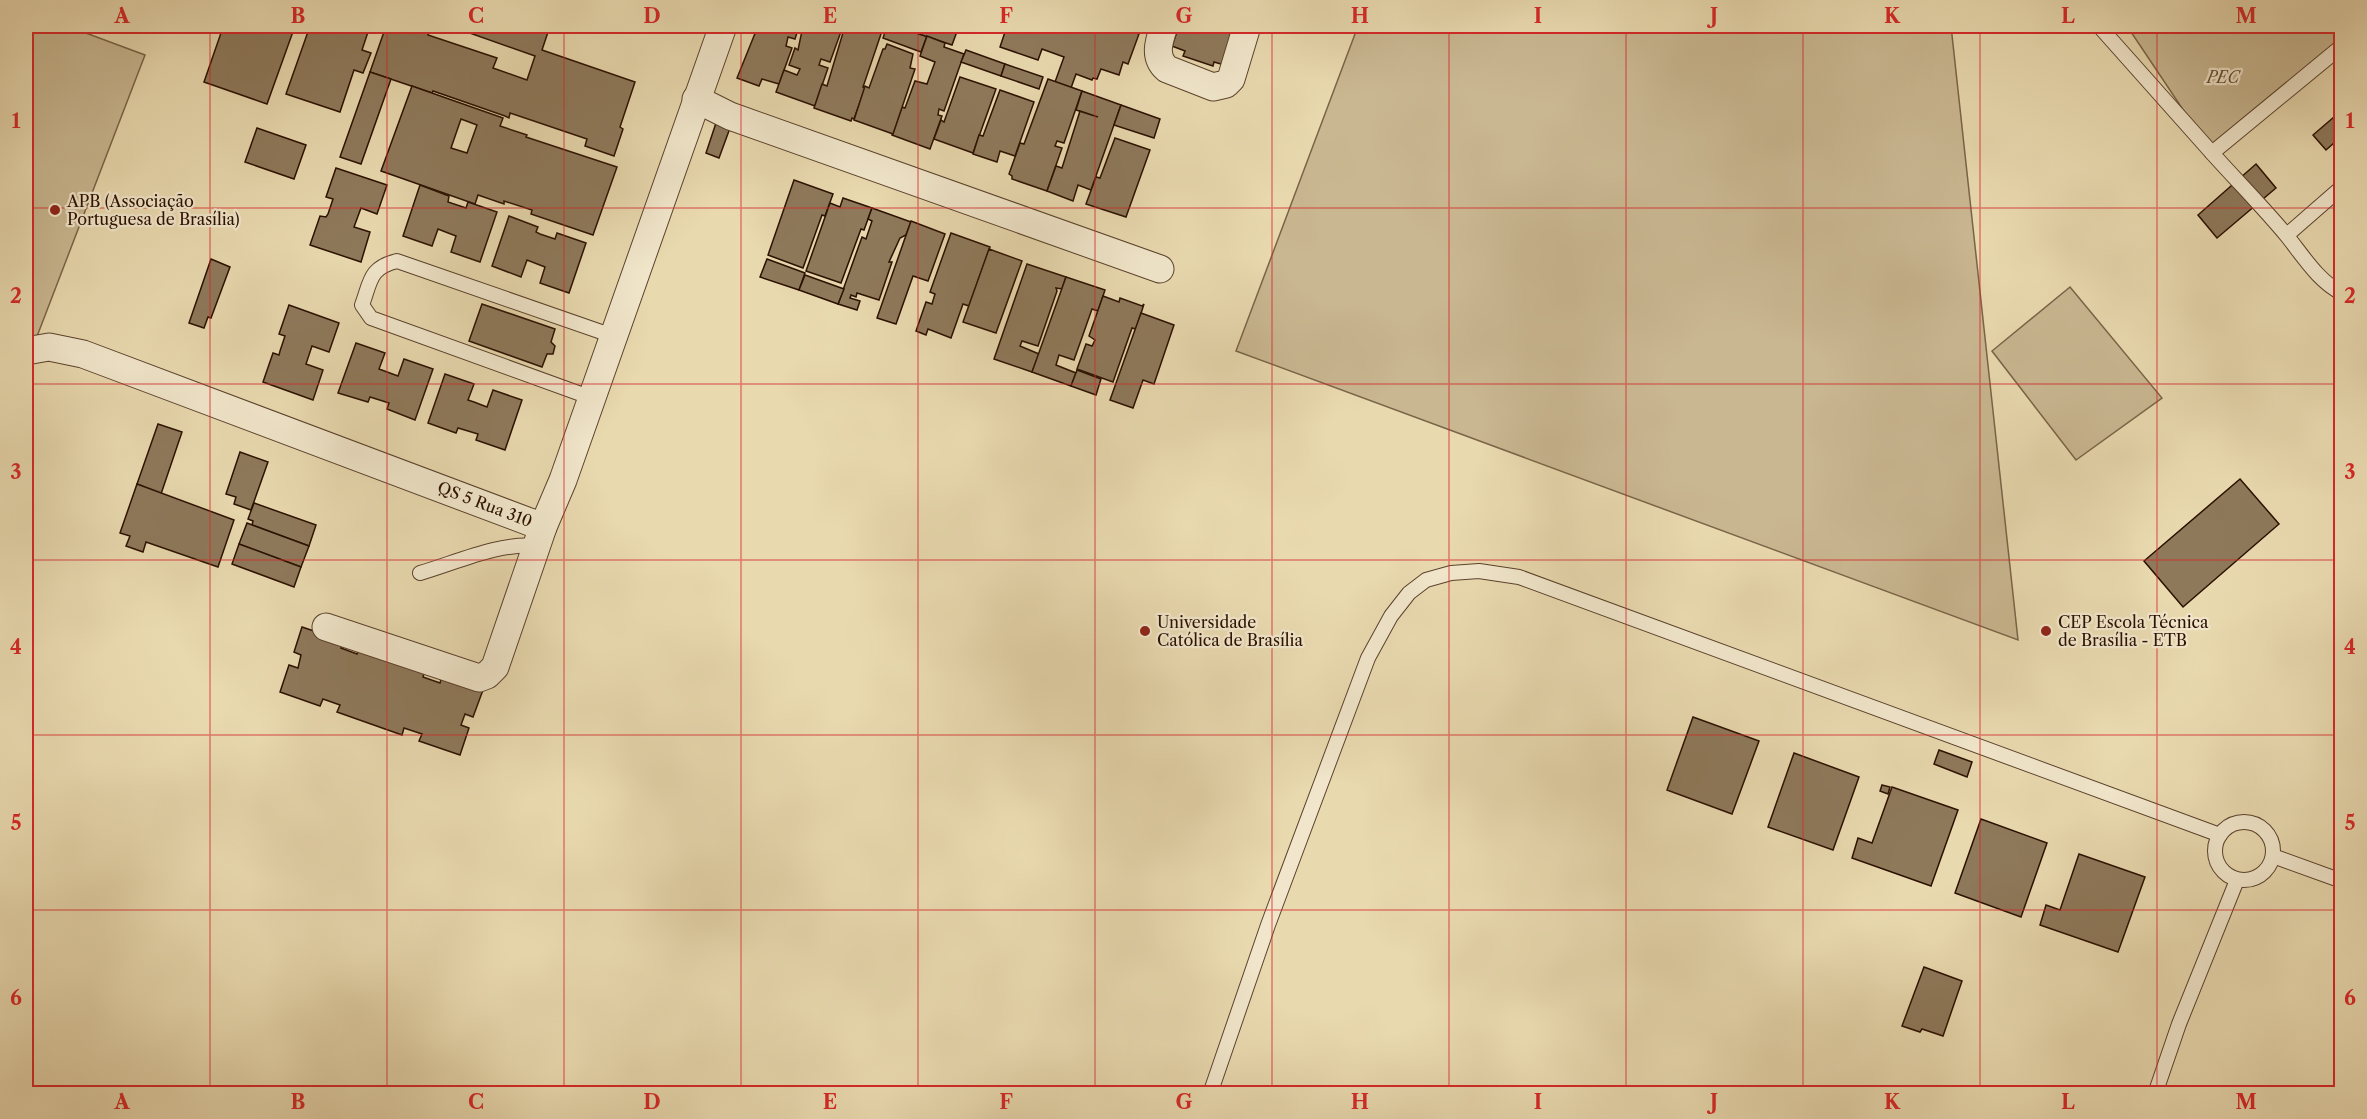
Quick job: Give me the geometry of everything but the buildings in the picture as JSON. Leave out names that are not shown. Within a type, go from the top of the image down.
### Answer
[{"type":"street","name":"QS 5 Rua 310","points":[[26,351],[49,347],[82,354],[540,536],[563,480],[723,26]]},
{"type":"street","points":[[1164,26],[1159,43],[1158,57],[1161,64],[1167,69],[1212,87],[1221,86],[1231,79],[1247,26]]},
{"type":"street","points":[[696,99],[730,116],[1160,269]]},
{"type":"street","points":[[326,627],[479,678],[487,675],[495,667],[540,536]]},
{"type":"lane","points":[[2099,26],[2287,235],[2311,267],[2332,287],[2342,293]]},
{"type":"lane","points":[[2212,153],[2342,46]]},
{"type":"lane","points":[[2287,235],[2342,187]]},
{"type":"lane","points":[[592,398],[371,318],[362,304],[376,269],[384,264],[397,261],[613,336]]},
{"type":"lane","points":[[420,573],[522,544],[540,536]]},
{"type":"lane","points":[[1210,1094],[1268,925],[1368,658],[1391,616],[1409,593],[1426,580],[1451,573],[1479,571],[1519,577],[2220,835]]},
{"type":"lane","points":[[2248,822],[2263,828],[2272,841],[2273,856],[2266,871],[2253,879],[2237,880],[2225,873],[2217,862],[2215,848],[2220,835],[2232,825],[2248,822]]},
{"type":"lane","points":[[2273,856],[2342,881]]},
{"type":"lane","points":[[2155,1094],[2179,1024],[2237,880]]},
{"type":"green space","name":"APB (Associação Portuguesa de Brasília)","points":[[26,26],[67,26],[145,55],[26,365]]},
{"type":"green space","points":[[1358,26],[1951,26],[2018,640],[1236,351]]},
{"type":"green space","name":"PEC","points":[[2127,26],[2341,26],[2341,46],[2212,153]]},
{"type":"green space","points":[[2070,287],[2162,398],[2076,460],[1992,351]]},
{"type":"place","name":"APB (Associação Portuguesa de Brasília)","points":[[55,210]]},
{"type":"place","name":"Universidade Católica de Brasília","points":[[1145,631]]},
{"type":"place","name":"CEP Escola Técnica de Brasília - ETB","points":[[2046,631]]}]
